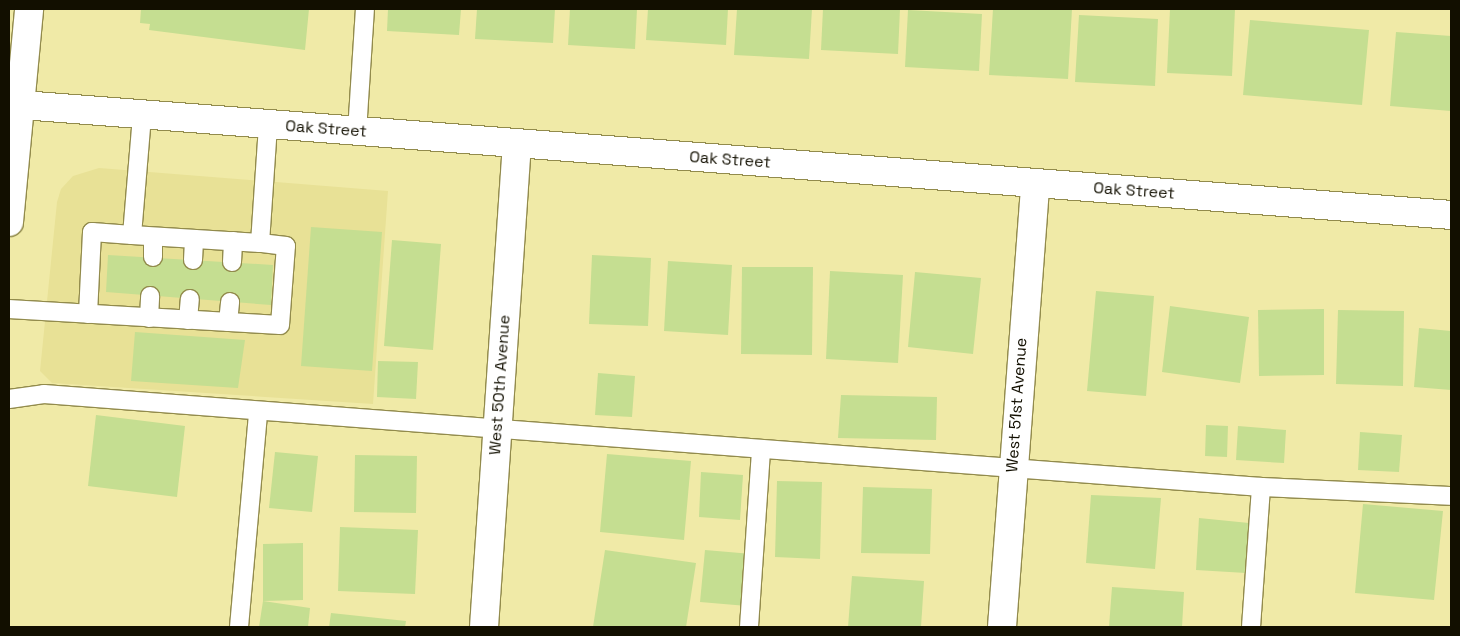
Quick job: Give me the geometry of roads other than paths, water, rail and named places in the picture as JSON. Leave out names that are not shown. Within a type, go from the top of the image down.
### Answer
[{"type":"main road","points":[[9,222],[13,105],[29,9]]},
{"type":"main road","name":"Oak Street","points":[[13,105],[1451,215]]},
{"type":"main road","name":"West 50th Avenue","points":[[484,627],[517,144]]},
{"type":"main road","name":"West 51st Avenue","points":[[1002,627],[1012,466],[1035,183]]},
{"type":"lane","points":[[357,132],[365,9]]},
{"type":"lane","points":[[132,235],[142,115]]},
{"type":"lane","points":[[260,243],[268,125]]},
{"type":"lane","points":[[9,309],[149,318],[280,325],[286,246],[92,232],[88,314]]},
{"type":"lane","points":[[153,236],[153,257]]},
{"type":"lane","points":[[193,260],[194,239]]},
{"type":"lane","points":[[232,262],[233,242]]},
{"type":"lane","points":[[149,318],[150,296]]},
{"type":"lane","points":[[188,320],[190,299]]},
{"type":"lane","points":[[228,322],[230,302]]},
{"type":"lane","points":[[9,399],[44,394],[258,413],[1012,466],[1261,487],[1451,496]]},
{"type":"lane","points":[[239,627],[258,413]]},
{"type":"lane","points":[[749,627],[761,449]]},
{"type":"lane","points":[[1252,627],[1261,487]]}]
